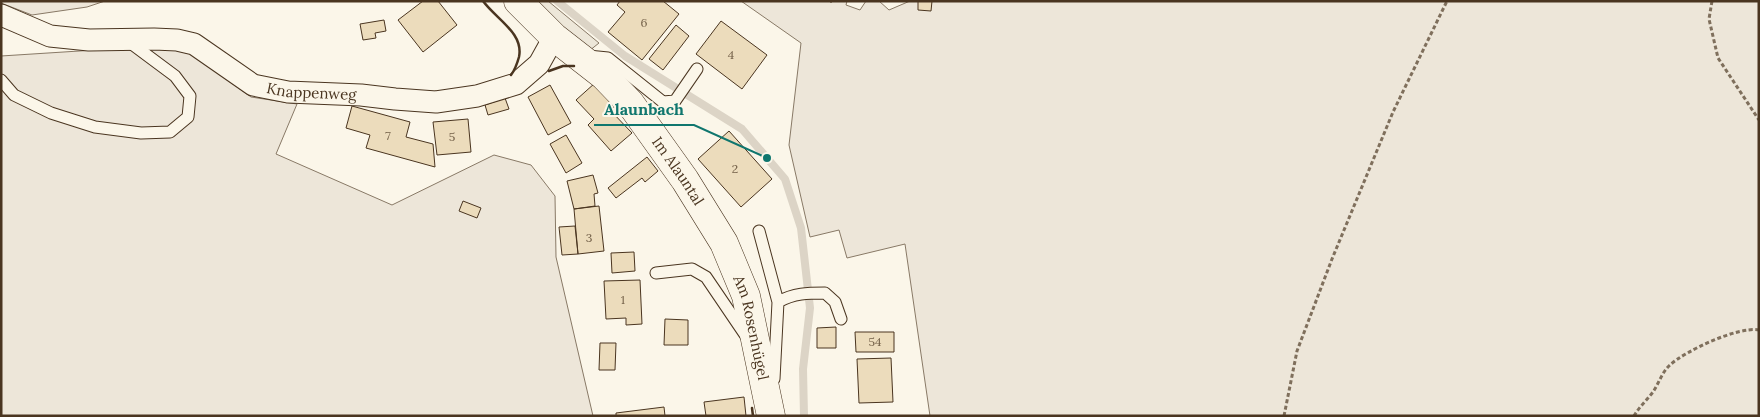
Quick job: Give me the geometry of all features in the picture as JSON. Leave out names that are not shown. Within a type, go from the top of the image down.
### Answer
[{"type":"street","name":"Im Alauntal","points":[[518,1],[554,37],[604,76],[639,114],[685,180],[724,243]]},
{"type":"street","name":"Knappenweg","points":[[1,15],[50,36],[89,40],[170,40],[194,44],[253,84],[288,92],[361,94],[436,102],[477,96],[516,84],[539,64],[554,37]]},
{"type":"street","name":"Am Rosenhügel","points":[[724,243],[746,296],[771,416]]},
{"type":"lane","points":[[1,80],[14,95],[52,112],[95,127],[141,132],[170,132],[188,117],[190,96],[175,76],[127,40]]},
{"type":"lane","points":[[579,56],[608,58],[663,102],[675,101],[697,69]]},
{"type":"lane","points":[[759,231],[778,302],[771,416]]},
{"type":"lane","points":[[656,274],[692,269],[706,278],[758,357]]},
{"type":"lane","points":[[778,302],[788,296],[825,293],[835,302],[841,320]]},
{"type":"path","points":[[1284,416],[1297,351],[1332,260],[1393,112],[1447,1]]},
{"type":"path","points":[[1712,1],[1709,19],[1718,58],[1759,120]]},
{"type":"path","points":[[1634,416],[1654,391],[1667,367],[1681,356],[1730,334],[1743,330],[1759,330]]},
{"type":"shaded area","points":[[1,1],[105,1],[87,7],[32,15],[1,3]]},
{"type":"shaded area","points":[[533,1],[548,1],[599,43],[589,51]]},
{"type":"shaded area","points":[[741,1],[830,1],[831,3],[832,1],[847,1],[846,5],[860,10],[866,1],[879,1],[889,10],[910,1],[1759,1],[1759,416],[930,416],[905,244],[847,258],[839,230],[810,237],[789,145],[801,43]]},
{"type":"shaded area","points":[[155,48],[191,54],[251,97],[297,104],[276,154],[392,205],[494,155],[531,165],[555,196],[556,257],[593,416],[1,416],[1,56]]},
{"type":"building","points":[[423,1],[438,1],[457,25],[423,52],[398,20]]},
{"type":"building","points":[[620,1],[663,1],[679,14],[642,60],[608,32],[625,12],[617,5]]},
{"type":"building","points":[[918,1],[932,1],[931,11],[918,10]]},
{"type":"building","points":[[384,20],[386,31],[375,33],[376,38],[363,40],[360,24]]},
{"type":"building","points":[[721,21],[767,55],[742,89],[696,54]]},
{"type":"building","points":[[676,25],[689,36],[663,70],[649,59]]},
{"type":"building","points":[[595,83],[615,106],[610,110],[632,133],[611,151],[588,125],[594,119],[576,100]]},
{"type":"building","points":[[550,85],[571,123],[548,135],[528,97]]},
{"type":"building","points":[[505,98],[509,109],[488,115],[485,105]]},
{"type":"building","points":[[352,106],[410,122],[406,137],[433,144],[435,167],[366,148],[370,135],[346,128]]},
{"type":"building","points":[[468,119],[471,152],[437,155],[433,122]]},
{"type":"building","points":[[729,131],[772,179],[741,207],[698,159]]},
{"type":"building","points":[[566,135],[582,163],[566,173],[550,144]]},
{"type":"building","points":[[647,157],[658,171],[645,182],[642,178],[616,198],[608,188]]},
{"type":"building","points":[[593,175],[598,193],[594,194],[595,206],[574,209],[567,181]]},
{"type":"building","points":[[463,201],[481,208],[477,218],[459,211]]},
{"type":"building","points":[[599,206],[604,251],[578,254],[574,209]]},
{"type":"building","points":[[575,226],[578,254],[562,255],[559,227]]},
{"type":"building","points":[[634,252],[635,271],[612,273],[611,253]]},
{"type":"building","points":[[640,280],[642,324],[626,325],[626,318],[606,319],[604,281]]},
{"type":"building","points":[[665,319],[688,320],[688,345],[664,345]]},
{"type":"building","points":[[836,327],[836,348],[817,348],[817,328]]},
{"type":"building","points":[[855,332],[894,332],[894,352],[856,352]]},
{"type":"building","points":[[600,343],[616,343],[615,370],[599,370]]},
{"type":"building","points":[[891,358],[893,402],[859,403],[857,359]]},
{"type":"building","points":[[744,397],[746,416],[706,416],[704,402]]},
{"type":"building","points":[[664,407],[665,416],[616,416],[616,413]]},
{"type":"waterway","points":[[557,1],[625,56],[742,129],[785,179],[801,228],[810,308],[803,369],[804,416]]},
{"type":"wall","points":[[483,1],[508,27],[517,41],[519,57],[511,75]]},
{"type":"wall","points":[[549,71],[563,66],[574,66]]},
{"type":"wall","points":[[752,408],[753,416]]},
{"type":"place","name":"Alaunbach","points":[[767,158]]}]
